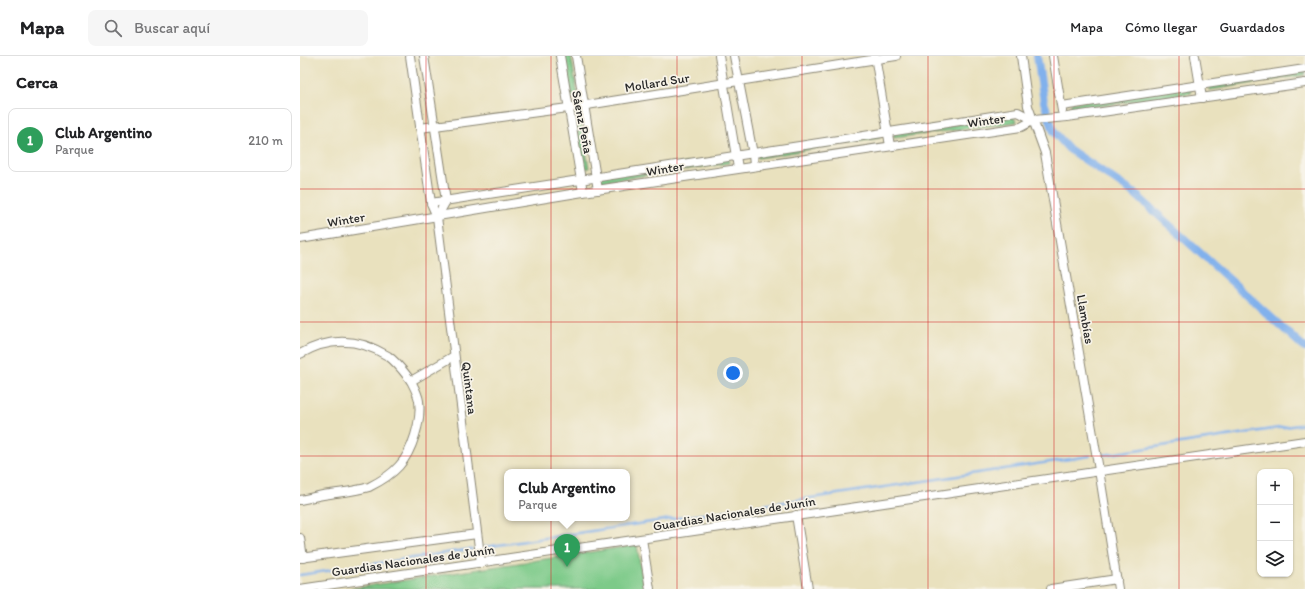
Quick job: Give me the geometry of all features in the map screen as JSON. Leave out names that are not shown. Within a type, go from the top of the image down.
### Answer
[{"type":"street","name":"Quintana","points":[[410,56],[431,203],[437,217],[481,563]]},
{"type":"street","points":[[424,56],[446,201],[437,217]]},
{"type":"street","name":"Sáenz Peña","points":[[560,56],[583,192]]},
{"type":"street","name":"Sáenz Peña","points":[[576,56],[598,190]]},
{"type":"street","points":[[720,56],[738,168]]},
{"type":"street","points":[[734,56],[754,166]]},
{"type":"street","name":"Mollard Sur","points":[[420,128],[568,108],[875,58],[896,56]]},
{"type":"street","name":"Llambías","points":[[1020,56],[1028,106],[1038,120],[1045,153],[1118,589]]},
{"type":"street","points":[[1053,56],[1063,117]]},
{"type":"street","points":[[1195,56],[1202,98]]},
{"type":"street","points":[[875,58],[890,146]]},
{"type":"street","points":[[1062,106],[1305,69]]},
{"type":"street","name":"Winter","points":[[300,239],[583,192],[1021,127],[1038,120],[1202,98],[1305,82]]},
{"type":"street","name":"Winter","points":[[431,203],[1018,112],[1038,120]]},
{"type":"street","points":[[300,354],[322,343],[339,341],[358,343],[372,348],[388,357],[402,369],[411,381],[419,399],[420,414],[415,435],[408,452],[399,466],[385,478],[369,487],[300,500]]},
{"type":"street","points":[[411,381],[454,356]]},
{"type":"street","name":"Guardias Nacionales de Junín","points":[[300,589],[1099,470],[1305,441]]},
{"type":"street","points":[[796,515],[808,589]]},
{"type":"street","name":"Guardias Nacionales de Junín","points":[[301,558],[477,534]]},
{"type":"street","points":[[300,538],[301,558]]},
{"type":"street","points":[[642,539],[650,589]]},
{"type":"street","points":[[1051,589],[1117,579]]},
{"type":"green space","points":[[565,56],[571,56],[578,96],[571,97]]},
{"type":"green space","points":[[1305,69],[1305,75],[1210,90],[1209,84]]},
{"type":"green space","points":[[1190,86],[1191,93],[1072,110],[1071,103]]},
{"type":"green space","points":[[579,111],[589,168],[584,169],[574,112]]},
{"type":"green space","points":[[1013,117],[1017,122],[894,138],[893,132]]},
{"type":"green space","points":[[879,134],[880,138],[758,158],[757,154]]},
{"type":"green space","points":[[728,157],[729,163],[601,182],[600,176]]},
{"type":"green space","points":[[637,545],[644,589],[348,589]]},
{"type":"waterway","points":[[1037,56],[1044,102],[1054,132],[1069,149],[1134,193],[1305,348]]},
{"type":"waterway","points":[[1103,455],[1305,424]]},
{"type":"waterway","points":[[485,547],[1090,456]]},
{"type":"waterway","points":[[300,575],[472,549]]},
{"type":"place","name":"Club Argentino","points":[[567,567]]}]
